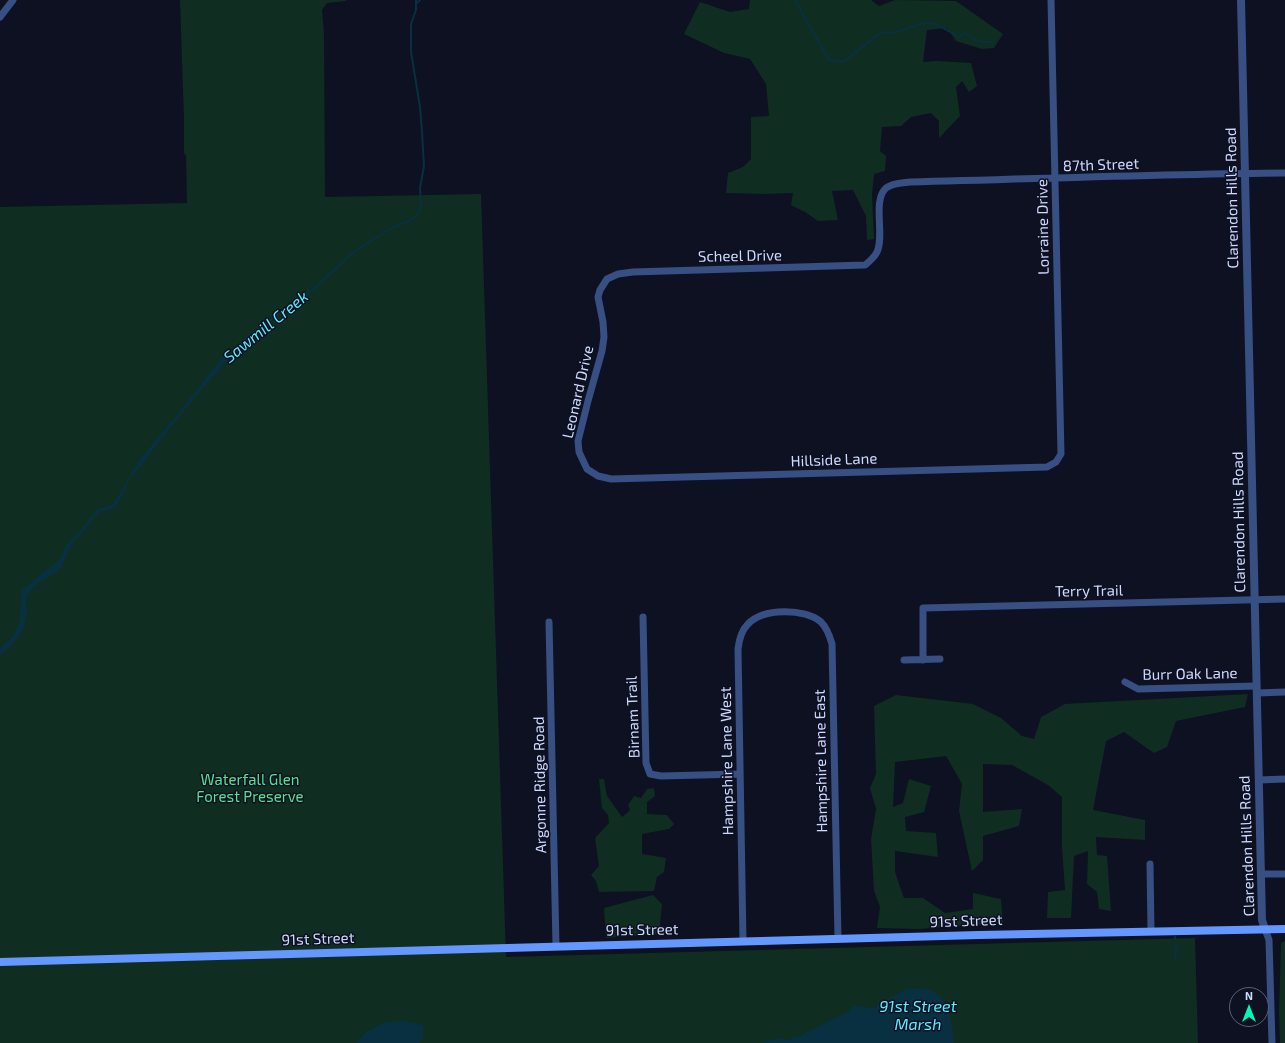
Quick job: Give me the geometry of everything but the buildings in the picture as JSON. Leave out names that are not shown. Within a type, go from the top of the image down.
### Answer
[{"type":"main road","name":"91st Street","points":[[0,962],[838,938],[1285,928]]},
{"type":"street","points":[[0,17],[13,0]]},
{"type":"street","name":"Lorraine Drive","points":[[1051,0],[1061,454]]},
{"type":"street","name":"Clarendon Hills Road","points":[[1241,0],[1262,920],[1269,940],[1272,1043]]},
{"type":"street","name":"87th Street","points":[[872,259],[877,252],[880,243],[879,202],[886,189],[896,184],[1285,172]]},
{"type":"street","name":"Scheel Drive","points":[[607,279],[618,274],[633,272],[855,266],[865,265],[872,259]]},
{"type":"street","name":"Leonard Drive","points":[[603,478],[587,469],[581,458],[578,446],[602,351],[604,337],[603,322],[598,297],[600,290],[607,279]]},
{"type":"street","name":"Hillside Lane","points":[[603,478],[1047,467],[1056,462],[1061,454]]},
{"type":"street","name":"Terry Trail","points":[[924,660],[923,608],[1285,599]]},
{"type":"street","name":"Hampshire Lane West","points":[[743,941],[738,649],[740,639],[748,623],[767,614],[787,612]]},
{"type":"street","name":"Hampshire Lane East","points":[[787,612],[804,613],[821,622],[832,644],[838,938]]},
{"type":"street","name":"Birnam Trail","points":[[643,617],[646,763],[650,774],[661,776],[740,774]]},
{"type":"street","name":"Argonne Ridge Road","points":[[549,622],[556,946]]},
{"type":"street","points":[[904,660],[940,659]]},
{"type":"street","name":"Burr Oak Lane","points":[[1125,682],[1138,689],[1257,689],[1285,692]]},
{"type":"street","points":[[1259,780],[1285,779]]},
{"type":"street","points":[[1150,864],[1151,931]]},
{"type":"street","points":[[1261,874],[1285,874]]},
{"type":"green space","name":"Waterfall Glen Forest Preserve","points":[[180,0],[346,0],[327,3],[322,10],[324,34],[325,197],[481,194],[506,957],[1195,938],[1198,1043],[0,1043],[0,207],[187,203],[186,156],[184,153]]},
{"type":"green space","points":[[750,0],[871,0],[879,6],[895,0],[956,1],[1003,34],[994,48],[982,49],[956,41],[947,28],[927,30],[923,62],[937,61],[971,63],[977,86],[969,92],[962,81],[956,87],[960,116],[939,138],[939,121],[931,113],[911,117],[901,126],[882,127],[880,151],[886,156],[885,171],[874,174],[872,195],[874,239],[867,240],[866,216],[853,190],[832,191],[838,220],[818,221],[791,205],[793,193],[726,193],[728,173],[743,167],[751,159],[751,117],[769,116],[766,84],[750,59],[724,53],[684,34],[700,2],[730,12],[749,9]]},
{"type":"green space","points":[[1248,694],[1245,707],[1176,721],[1167,747],[1154,753],[1124,732],[1106,741],[1093,810],[1145,820],[1145,840],[1096,837],[1097,855],[1107,856],[1111,911],[1099,909],[1097,892],[1087,884],[1088,851],[1074,856],[1071,918],[1047,918],[1048,892],[1065,890],[1062,848],[1062,797],[1048,785],[1012,765],[983,764],[983,812],[1022,809],[1019,826],[983,836],[983,860],[972,871],[959,811],[962,784],[946,756],[895,762],[893,807],[903,803],[909,779],[931,786],[924,812],[905,817],[906,831],[936,833],[938,857],[895,851],[895,872],[904,898],[923,898],[945,913],[973,909],[973,893],[1001,899],[1003,923],[918,929],[877,928],[880,907],[874,891],[871,839],[876,809],[870,788],[876,774],[874,706],[896,695],[973,704],[1001,718],[1022,736],[1034,739],[1041,717],[1065,704]]},
{"type":"green space","points":[[599,779],[604,779],[607,796],[622,817],[630,810],[628,805],[634,796],[641,798],[647,789],[654,788],[655,796],[647,802],[647,814],[667,815],[674,824],[669,829],[642,834],[642,854],[666,858],[664,872],[657,877],[654,891],[599,892],[596,881],[591,875],[599,866],[595,838],[609,823],[608,815],[602,808]]},
{"type":"green space","points":[[653,895],[662,904],[659,934],[606,938],[604,908]]},
{"type":"green space","points":[[1285,941],[1285,1043],[1280,1043],[1279,1013],[1281,943]]},
{"type":"water","points":[[301,298],[268,324],[227,360],[179,417],[131,478],[117,505],[112,509],[99,512],[70,547],[62,566],[56,572],[33,587],[27,596],[27,613],[23,630],[12,645],[0,655],[0,648],[14,636],[20,621],[21,591],[61,558],[66,545],[97,510],[113,504],[141,458],[223,357],[227,356],[248,335]]},
{"type":"water","name":"91st Street Marsh","points":[[921,988],[930,990],[938,995],[943,1001],[950,1016],[954,1043],[761,1043],[779,1038],[787,1041],[794,1037],[800,1037],[805,1033],[848,1012],[854,1006],[873,1008],[906,989]]},
{"type":"water","points":[[404,1021],[423,1025],[423,1038],[420,1043],[356,1043],[366,1032],[384,1022]]},
{"type":"waterway","name":"Sawmill Creek","points":[[288,307],[310,292],[355,251],[392,228],[417,216],[421,207],[420,188],[424,166],[422,132],[420,107],[411,52],[411,24],[416,10],[416,0]]},
{"type":"waterway","name":"Sawmill Creek","points":[[417,3],[420,0]]},
{"type":"waterway","points":[[795,0],[829,60],[843,62],[883,32],[889,33],[901,31],[918,25],[931,23],[959,37],[965,33],[977,41],[993,42]]},
{"type":"waterway","points":[[1175,961],[1176,945]]}]
